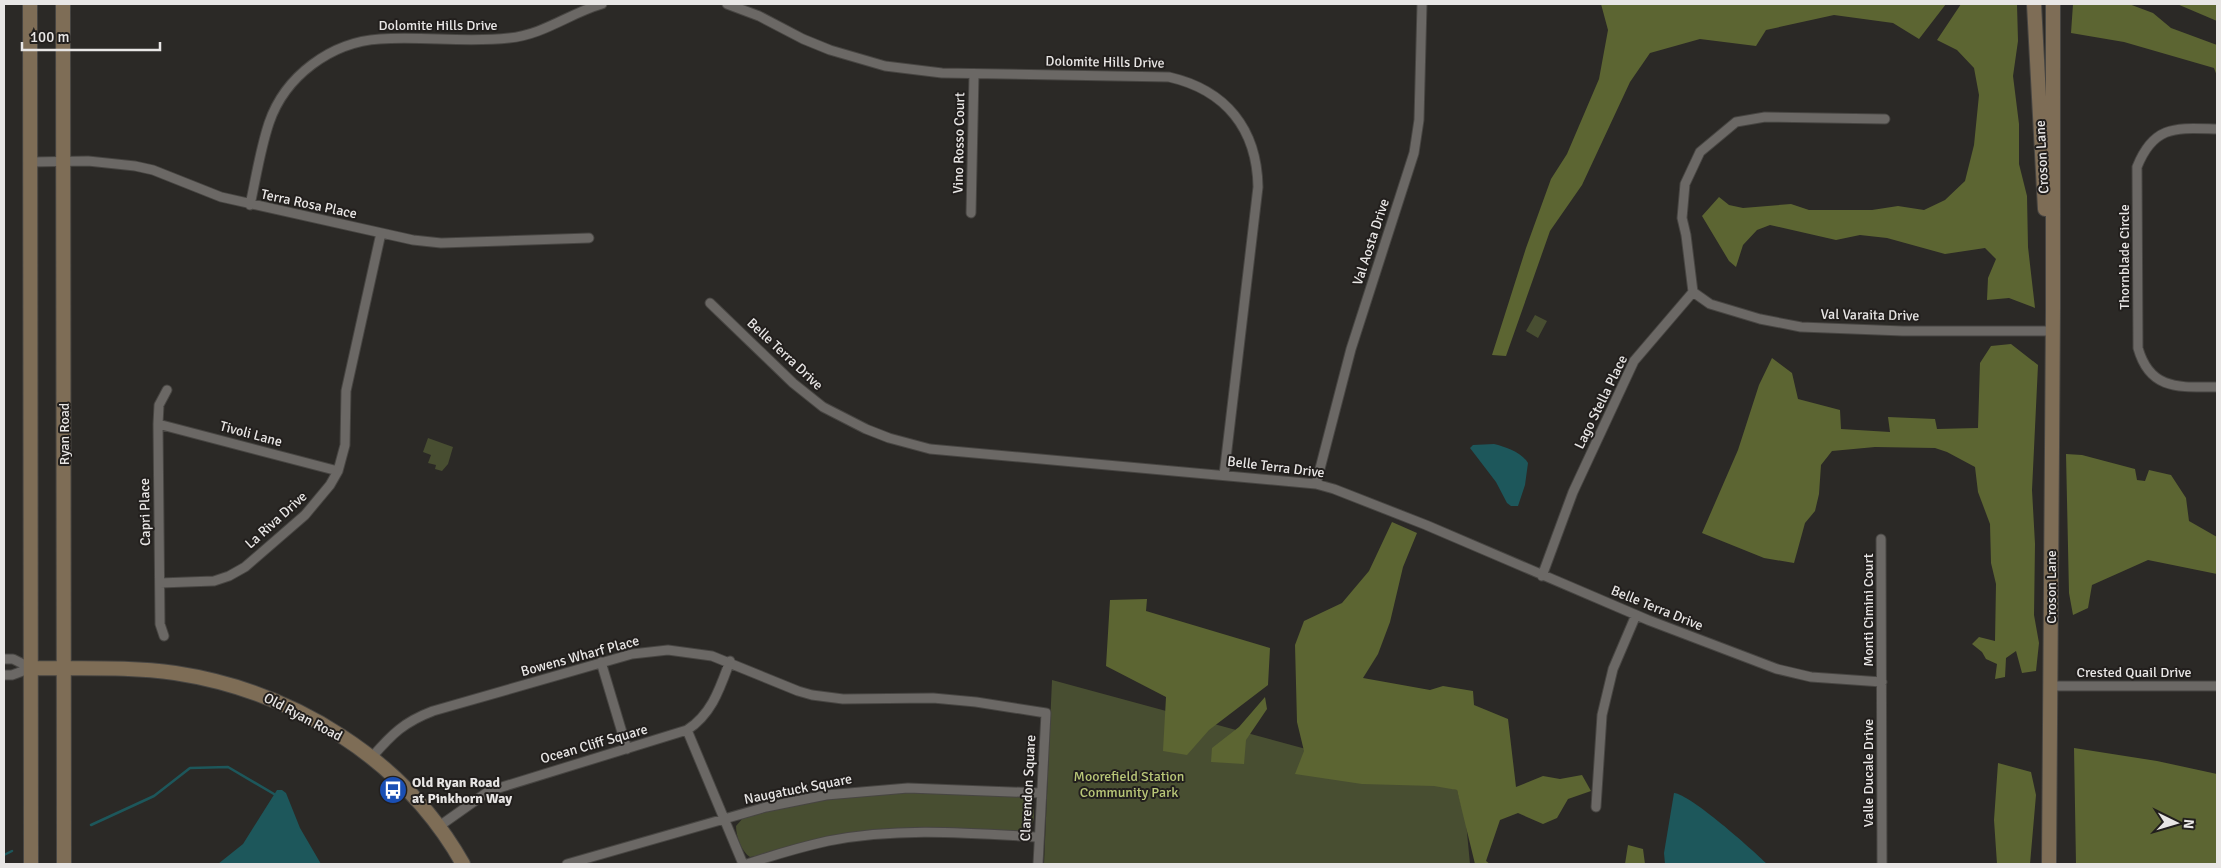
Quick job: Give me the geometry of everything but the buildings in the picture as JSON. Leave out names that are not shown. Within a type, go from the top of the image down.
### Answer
[{"type":"main road","points":[[30,4],[30,864]]},
{"type":"main road","name":"Ryan Road","points":[[63,4],[64,864]]},
{"type":"main road","name":"Croson Lane","points":[[2034,4],[2047,263],[2053,309]]},
{"type":"main road","name":"Croson Lane","points":[[2049,864],[2053,331],[2053,4]]},
{"type":"main road","name":"Old Ryan Road","points":[[31,668],[173,672],[260,694],[300,712],[372,757],[411,795],[438,827],[463,864]]},
{"type":"street","name":"Dolomite Hills Drive","points":[[250,205],[265,137],[276,107],[293,82],[304,71],[332,51],[348,45],[380,38],[510,38],[545,29],[570,16],[602,4]]},
{"type":"street","name":"Dolomite Hills Drive","points":[[727,4],[759,16],[803,39],[857,59],[915,71],[974,74],[1169,77],[1191,83],[1213,94],[1235,115],[1243,127],[1255,157],[1258,187],[1224,475]]},
{"type":"street","name":"Val Aosta Drive","points":[[1316,484],[1351,349],[1414,153],[1419,120],[1422,4]]},
{"type":"street","name":"Vino Rosso Court","points":[[971,213],[974,74]]},
{"type":"street","points":[[1693,292],[1682,218],[1685,184],[1700,152],[1736,122],[1765,117],[1885,119]]},
{"type":"street","name":"Thornblade Circle","points":[[2217,128],[2175,128],[2161,133],[2151,141],[2143,152],[2137,167],[2137,186],[2138,348],[2141,360],[2147,370],[2165,384],[2176,387],[2217,387]]},
{"type":"street","name":"Terra Rosa Place","points":[[30,162],[110,162],[153,170],[221,197],[250,205],[414,240],[441,242],[589,238]]},
{"type":"street","name":"La Riva Drive","points":[[160,582],[214,581],[229,576],[245,567],[323,496],[338,471],[347,436],[346,391],[381,234]]},
{"type":"street","name":"Val Varaita Drive","points":[[1693,292],[1710,304],[1760,320],[1801,327],[1904,331],[2053,331]]},
{"type":"street","name":"Lago Stella Place","points":[[1542,576],[1573,492],[1634,361],[1693,292]]},
{"type":"street","name":"Belle Terra Drive","points":[[710,304],[793,383],[823,406],[866,429],[889,438],[930,449],[1224,475],[1316,484],[1334,488],[1426,525],[1636,615],[1777,668],[1811,677],[1882,682]]},
{"type":"street","name":"Capri Place","points":[[164,636],[160,624],[158,405],[167,390]]},
{"type":"street","name":"Tivoli Lane","points":[[158,424],[338,471]]},
{"type":"street","name":"Monti Cimini Court","points":[[1881,539],[1882,682]]},
{"type":"street","points":[[1596,807],[1602,715],[1614,670],[1636,615]]},
{"type":"street","name":"Bowens Wharf Place","points":[[372,757],[394,731],[417,717],[601,662],[640,652],[668,650],[697,652],[730,661],[798,691],[812,695],[844,699],[933,698],[976,702],[1046,713]]},
{"type":"street","points":[[4,659],[13,659],[31,668]]},
{"type":"street","name":"Ocean Cliff Square","points":[[438,827],[488,791],[687,730],[698,723],[706,714],[718,695],[730,661]]},
{"type":"street","points":[[601,662],[627,749]]},
{"type":"street","points":[[4,674],[12,675],[31,668]]},
{"type":"street","name":"Valle Ducale Drive","points":[[1882,682],[1882,864]]},
{"type":"street","name":"Crested Quail Drive","points":[[2050,686],[2217,686]]},
{"type":"street","name":"Clarendon Square","points":[[1038,864],[1046,713]]},
{"type":"street","points":[[687,730],[743,864]]},
{"type":"street","name":"Naugatuck Square","points":[[567,864],[766,807],[850,792],[908,788],[1041,793]]},
{"type":"street","points":[[747,864],[826,842],[879,834],[930,832],[1039,837]]},
{"type":"green space","points":[[1601,4],[1946,4],[1919,39],[1893,23],[1834,15],[1766,30],[1756,46],[1700,39],[1650,53],[1630,82],[1582,185],[1550,231],[1506,356],[1492,355],[1526,248],[1551,179],[1567,154],[1599,79],[1608,30]]},
{"type":"green space","points":[[1961,4],[2017,4],[2018,41],[2013,76],[2019,124],[2019,164],[2027,196],[2028,247],[2035,308],[2009,298],[1987,300],[1988,278],[1996,259],[1985,248],[1945,254],[1887,238],[1860,235],[1836,240],[1770,225],[1757,230],[1743,245],[1736,267],[1729,261],[1702,216],[1719,197],[1729,205],[1743,208],[1791,204],[1809,210],[1872,210],[1898,206],[1924,210],[1945,200],[1965,181],[1974,145],[1979,95],[1974,68],[1957,50],[1937,40]]},
{"type":"green space","points":[[2073,4],[2129,4],[2153,13],[2171,28],[2217,45],[2217,76],[2214,68],[2124,42],[2071,33]]},
{"type":"green space","points":[[2177,4],[2217,4],[2217,21]]},
{"type":"green space","points":[[1535,315],[1547,321],[1538,338],[1526,331]]},
{"type":"green space","points":[[2011,344],[2038,365],[2032,490],[2035,544],[2034,615],[2039,643],[2036,671],[2022,673],[2016,651],[2006,658],[2005,677],[1995,679],[1997,664],[1986,659],[1982,652],[1972,644],[1979,637],[1995,641],[1996,584],[1991,563],[1990,524],[1978,492],[1975,467],[1947,452],[1935,448],[1875,447],[1832,451],[1821,465],[1819,494],[1815,511],[1805,523],[1794,563],[1764,558],[1702,533],[1738,450],[1759,385],[1772,358],[1792,373],[1798,399],[1840,410],[1841,429],[1890,432],[1888,417],[1935,419],[1937,429],[1978,428],[1980,363],[1991,346]]},
{"type":"green space","points":[[428,438],[453,447],[448,464],[442,471],[435,469],[436,465],[428,463],[431,455],[423,452]]},
{"type":"green space","points":[[2066,454],[2082,455],[2135,469],[2137,480],[2145,481],[2149,470],[2171,475],[2186,498],[2189,521],[2217,537],[2217,574],[2148,560],[2092,585],[2088,608],[2073,615],[2069,593]]},
{"type":"green space","points":[[1392,522],[1417,533],[1403,567],[1390,622],[1378,654],[1363,678],[1430,690],[1443,686],[1473,691],[1474,705],[1508,719],[1516,787],[1543,776],[1560,779],[1582,775],[1591,791],[1568,799],[1557,818],[1543,824],[1518,813],[1500,820],[1486,861],[1490,864],[1475,864],[1457,790],[1434,786],[1362,784],[1295,774],[1304,751],[1297,722],[1295,645],[1304,621],[1342,603],[1369,571]]},
{"type":"green space","points":[[1147,599],[1146,611],[1270,648],[1268,685],[1209,730],[1187,755],[1163,751],[1166,697],[1106,666],[1110,600]]},
{"type":"green space","name":"Moorefield Station Community Park","points":[[1052,680],[1457,790],[1466,822],[1470,864],[1044,864]]},
{"type":"green space","points":[[1265,697],[1267,709],[1246,740],[1244,764],[1211,762],[1212,748],[1239,727]]},
{"type":"green space","points":[[2074,748],[2157,761],[2217,774],[2217,864],[2076,864]]},
{"type":"green space","points":[[1998,763],[2031,772],[2036,795],[2030,864],[1997,864],[1994,820]]},
{"type":"green space","points":[[919,792],[1027,797],[1033,806],[1033,822],[1028,830],[1023,833],[917,829],[750,857],[742,848],[737,835],[736,826],[743,818],[765,812],[852,796]]},
{"type":"green space","points":[[1628,845],[1643,849],[1645,864],[1625,864]]},
{"type":"water","points":[[1494,444],[1517,453],[1528,463],[1525,485],[1518,506],[1511,506],[1507,503],[1496,482],[1470,448],[1473,445]]},
{"type":"water","points":[[277,790],[282,790],[286,793],[300,828],[321,864],[218,864],[243,844]]},
{"type":"water","points":[[1674,793],[1707,812],[1767,864],[1665,864],[1664,853]]},
{"type":"waterway","points":[[91,825],[154,796],[190,768],[228,767],[274,794]]},
{"type":"waterway","points":[[4,855],[12,851]]},
{"type":"place","name":"Old Ryan Road at Pinkhorn Way","points":[[393,790]]}]
